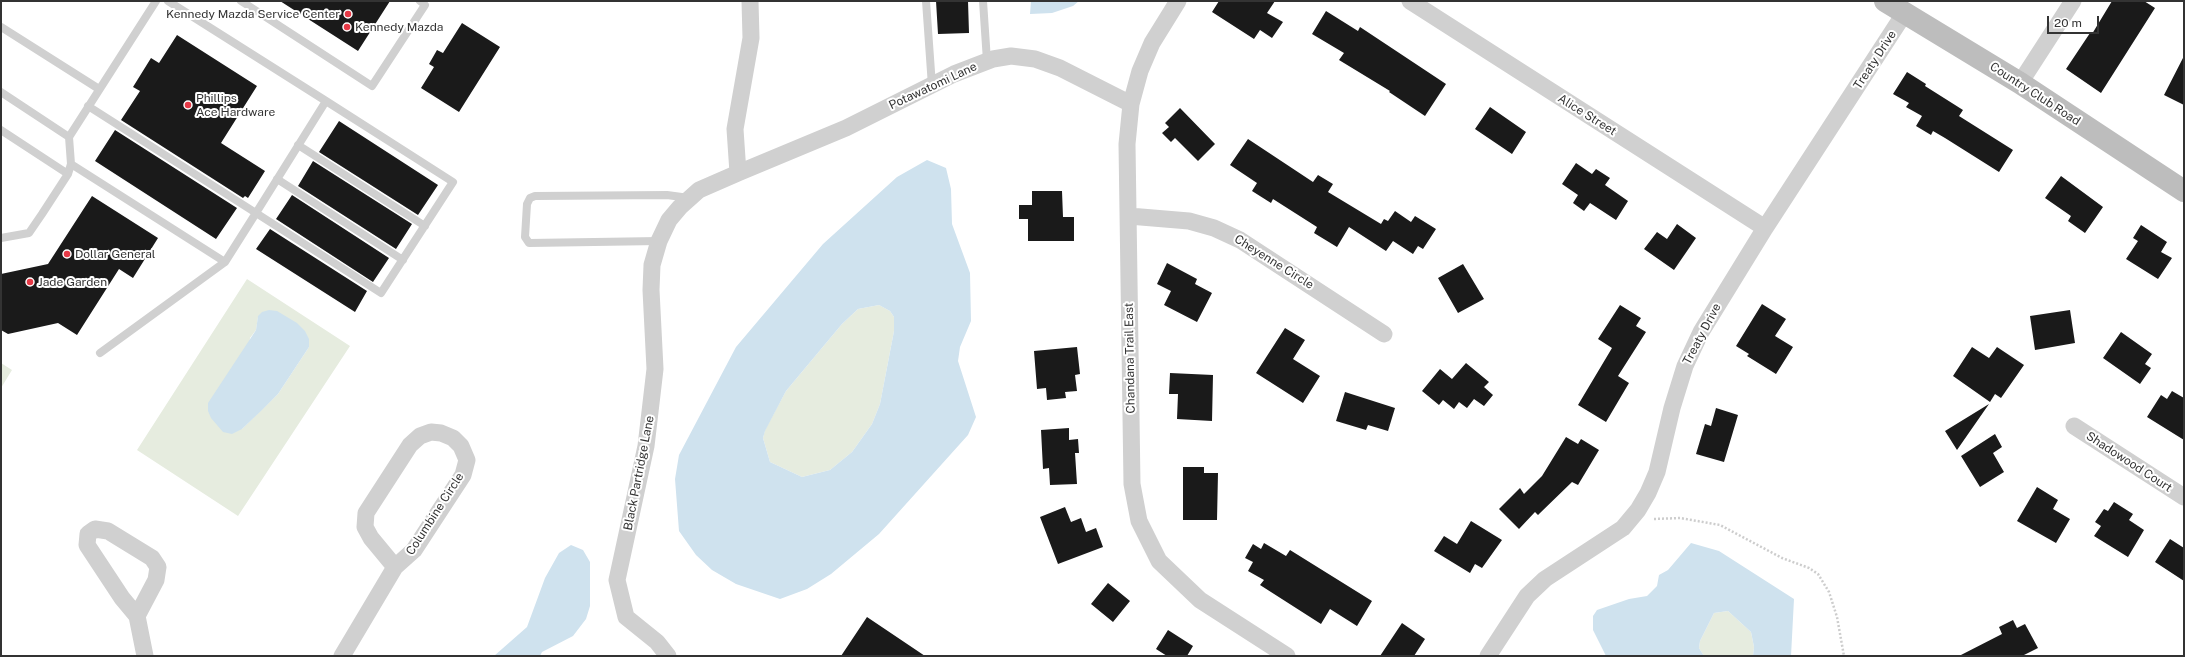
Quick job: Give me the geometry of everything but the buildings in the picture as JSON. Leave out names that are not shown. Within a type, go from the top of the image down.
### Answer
[{"type":"street","points":[[738,173],[735,129],[751,38],[750,1]]},
{"type":"street","name":"Chandana Trail East","points":[[1178,1],[1152,43],[1140,70],[1131,104],[1126,144],[1129,216],[1132,484],[1139,521],[1159,560],[1189,591],[1200,600],[1287,656]]},
{"type":"street","name":"Alice Street","points":[[1410,1],[1765,228]]},
{"type":"street","name":"Country Club Road","points":[[1885,1],[1904,14],[2020,83],[2184,191]]},
{"type":"street","points":[[2020,83],[2073,1]]},
{"type":"street","name":"Treaty Drive","points":[[1488,656],[1527,596],[1545,578],[1623,528],[1638,510],[1648,493],[1657,472],[1672,408],[1685,366],[1701,332],[1765,228],[1904,14]]},
{"type":"street","name":"Potawatomi Lane","points":[[738,173],[846,128],[987,61],[1011,56],[1035,59],[1060,68],[1131,104]]},
{"type":"street","name":"Black Partridge Lane","points":[[668,656],[657,642],[626,617],[617,580],[646,446],[655,369],[651,290],[652,265],[659,241],[669,220],[699,190],[738,173]]},
{"type":"street","name":"Cheyenne Circle","points":[[1129,216],[1189,220],[1214,228],[1240,240],[1384,334]]},
{"type":"street","name":"Shadowood Court","points":[[2074,426],[2184,497]]},
{"type":"street","name":"Columbine Circle","points":[[342,656],[395,567],[414,550],[463,474],[467,460],[462,446],[453,438],[441,433],[431,432],[420,436],[410,445],[366,513],[365,527],[371,538],[395,567]]},
{"type":"street","points":[[138,616],[156,580],[158,567],[152,558],[108,531],[95,529],[88,534],[87,545],[122,598],[138,616],[145,656]]},
{"type":"lane","points":[[1,238],[29,233],[68,174],[71,164],[69,137],[156,1]]},
{"type":"lane","points":[[88,106],[381,293],[453,182],[168,1]]},
{"type":"lane","points":[[241,1],[372,86],[425,5],[420,1]]},
{"type":"lane","points":[[926,1],[932,86]]},
{"type":"lane","points":[[983,1],[987,61]]},
{"type":"lane","points":[[1,27],[99,90]]},
{"type":"lane","points":[[1,92],[69,137]]},
{"type":"lane","points":[[100,353],[225,262],[326,101]]},
{"type":"lane","points":[[1,130],[68,174]]},
{"type":"lane","points":[[298,145],[425,226]]},
{"type":"lane","points":[[71,164],[225,262]]},
{"type":"lane","points":[[277,179],[403,260]]},
{"type":"lane","points":[[659,241],[530,242],[525,237],[527,204],[530,198],[535,196],[667,196],[690,198]]},
{"type":"path","points":[[1654,519],[1680,518],[1720,525],[1782,558],[1809,568],[1818,574],[1829,592],[1837,617],[1844,656]]},
{"type":"shaded area","points":[[247,279],[350,346],[238,516],[137,450]],"holes":[[[258,317],[309,347],[278,394],[242,429],[250,338],[256,330]]]},
{"type":"shaded area","points":[[879,305],[890,311],[894,317],[894,331],[880,404],[872,424],[852,452],[830,470],[802,477],[770,462],[763,438],[765,430],[786,391],[842,324],[858,309]]},
{"type":"shaded area","points":[[1,363],[12,370],[1,388]]},
{"type":"shaded area","points":[[1728,611],[1751,632],[1754,647],[1753,656],[1704,656],[1699,648],[1700,641],[1714,613]]},
{"type":"water","points":[[1031,1],[1079,1],[1073,6],[1052,13],[1030,14]]},
{"type":"water","points":[[927,160],[946,168],[951,189],[952,224],[970,273],[971,321],[960,347],[958,361],[976,417],[968,435],[879,534],[831,574],[807,589],[780,599],[736,584],[712,570],[696,555],[679,531],[675,479],[679,455],[736,347],[823,244],[897,177]],"holes":[[[879,305],[890,311],[894,317],[894,331],[880,404],[872,424],[852,452],[830,470],[802,477],[770,462],[763,438],[765,431],[786,391],[842,324],[858,309]]]},
{"type":"water","points":[[269,310],[277,311],[297,323],[305,331],[309,339],[309,347],[278,394],[261,411],[242,429],[232,434],[223,432],[211,418],[208,411],[208,403],[256,330],[258,316],[262,312]]},
{"type":"water","points":[[1691,543],[1719,551],[1794,599],[1791,656],[1753,656],[1754,647],[1751,632],[1728,611],[1714,613],[1700,641],[1699,648],[1704,656],[1606,656],[1593,630],[1593,616],[1597,610],[1629,599],[1647,596],[1657,586],[1659,575],[1668,570]]},
{"type":"water","points":[[571,545],[583,550],[590,562],[590,606],[586,619],[573,636],[542,652],[540,656],[494,656],[527,627],[545,578],[559,553]]},
{"type":"place","name":"Kennedy Mazda Service Center","points":[[348,14]]},
{"type":"place","name":"Kennedy Mazda","points":[[347,27]]},
{"type":"place","name":"Phillips Ace Hardware","points":[[188,105]]},
{"type":"place","name":"Dollar General","points":[[67,254]]},
{"type":"place","name":"Jade Garden","points":[[30,282]]}]
